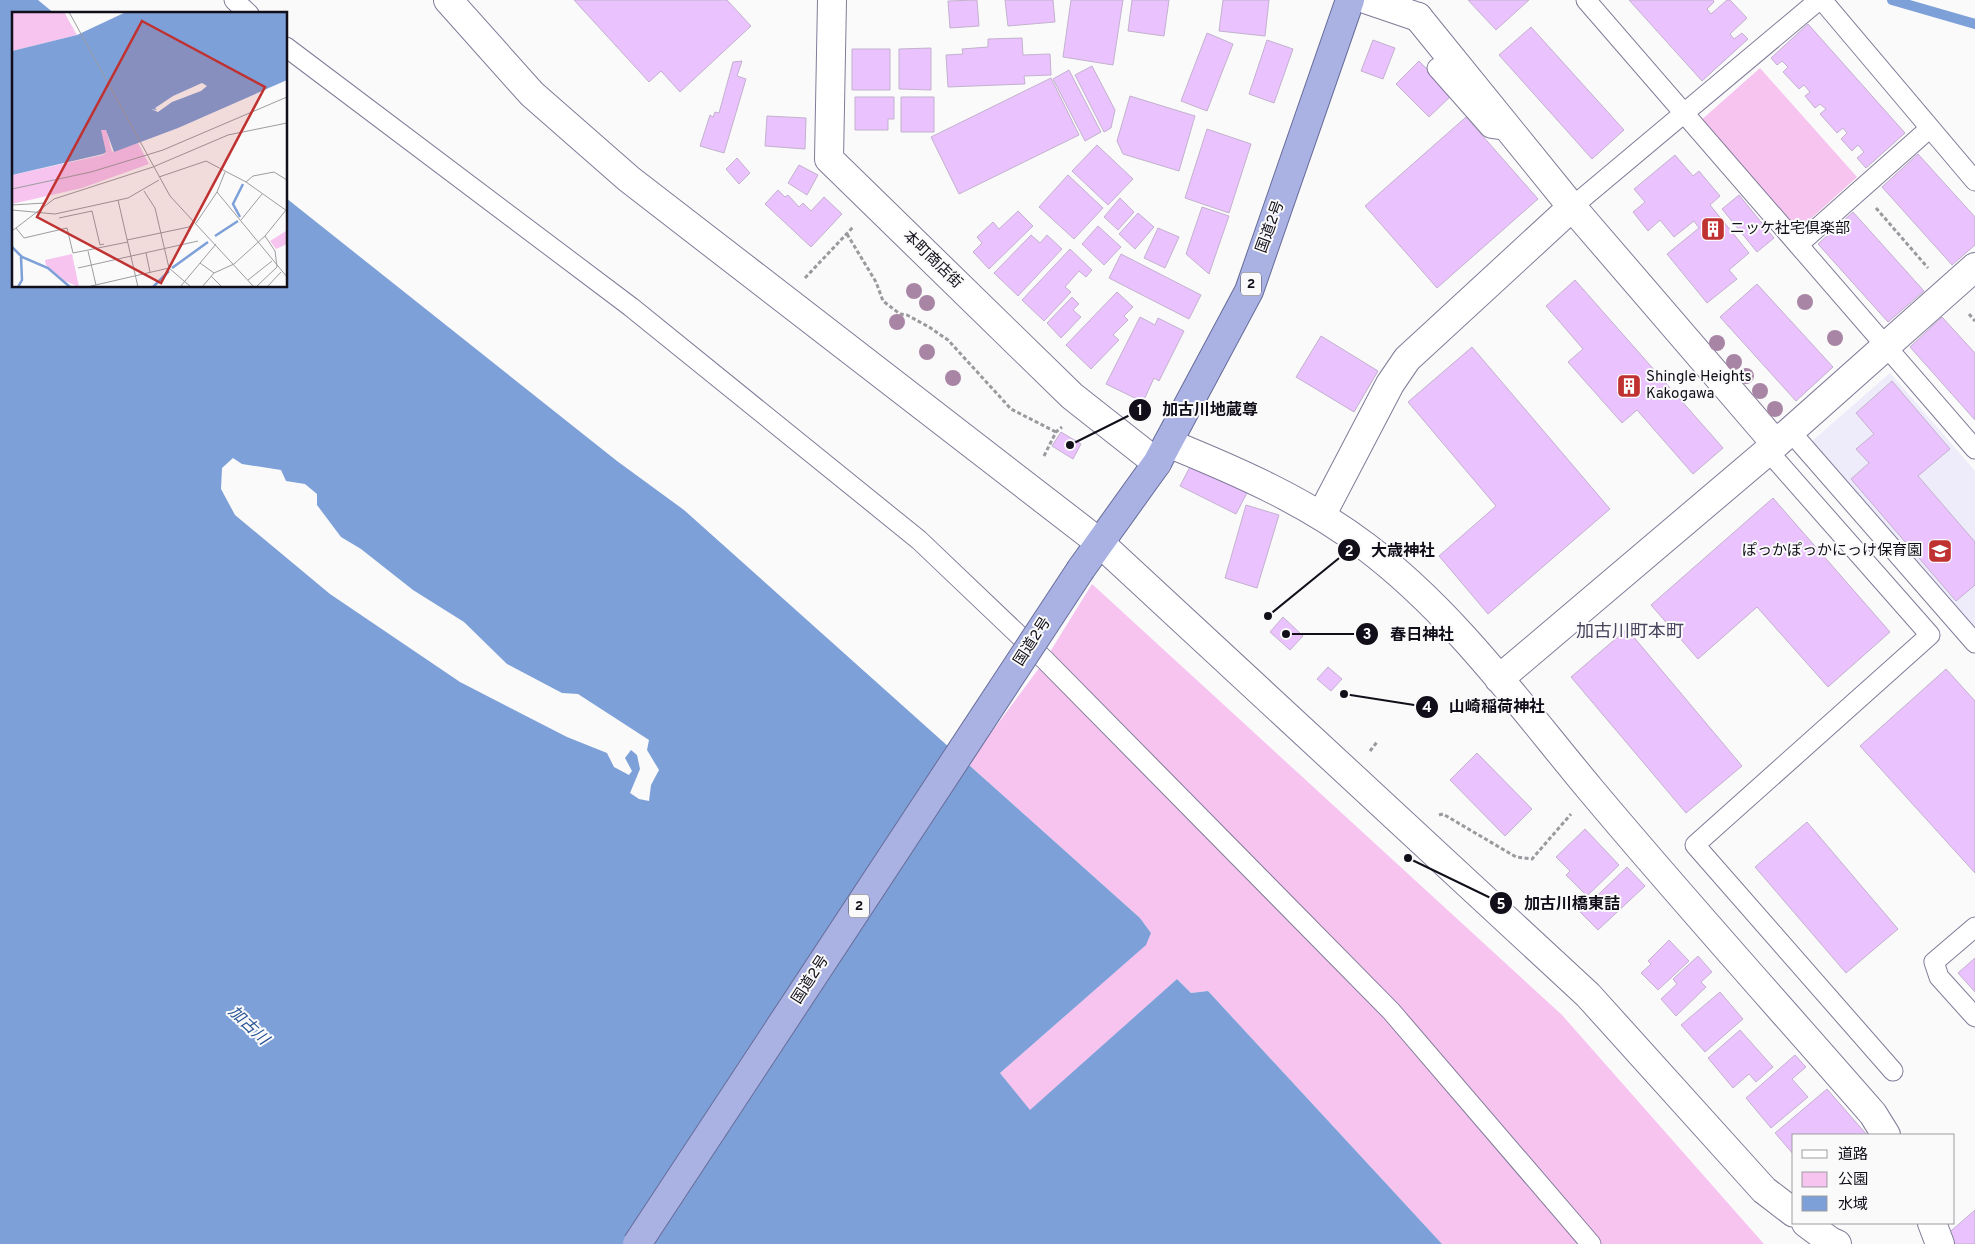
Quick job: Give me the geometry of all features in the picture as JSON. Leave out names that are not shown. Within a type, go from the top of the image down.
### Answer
[{"type":"highway","name":"国道2号","points":[[637,1244],[1081,569],[1162,453],[1249,291],[1350,0]]},
{"type":"street","points":[[448,0],[532,94],[629,179],[1100,543],[1588,995],[1764,1190],[1792,1211]]},
{"type":"street","name":"本町商店街","points":[[832,0],[828,159],[1072,396],[1162,453],[1251,478],[1321,516],[1365,546],[1402,577],[1441,614],[1499,679],[1592,791],[1873,1114],[1885,1134]]},
{"type":"street","points":[[1368,0],[1418,17],[1572,207],[1778,442]]},
{"type":"street","points":[[1321,516],[1390,384],[1407,358],[1572,207]]},
{"type":"street","points":[[1499,679],[1778,442],[1975,267]]},
{"type":"street","points":[[1807,1224],[1833,1243]]},
{"type":"street","points":[[1932,1224],[1940,1244]]},
{"type":"lane","points":[[234,0],[247,12]]},
{"type":"lane","points":[[1586,0],[1975,449]]},
{"type":"lane","points":[[1572,207],[1821,0],[1975,181]]},
{"type":"lane","points":[[288,48],[631,307],[919,540],[1045,660],[1391,1011],[1591,1244]]},
{"type":"lane","points":[[1437,68],[1490,128],[1511,131]]},
{"type":"lane","points":[[1798,245],[1930,128]]},
{"type":"lane","points":[[1778,442],[1975,643]]},
{"type":"lane","points":[[1778,442],[1930,635],[1695,845],[1893,1071]]},
{"type":"lane","points":[[1975,927],[1934,962],[1939,977],[1975,1017]]},
{"type":"path","points":[[1860,190],[1975,320]]},
{"type":"path","points":[[847,234],[876,282],[883,301],[900,314],[907,315],[930,326],[948,340],[1012,409],[1056,432]]},
{"type":"path","points":[[804,278],[830,252]]},
{"type":"path","points":[[1044,456],[1056,432],[1067,423]]},
{"type":"path","points":[[1368,753],[1377,742]]},
{"type":"path","points":[[1436,816],[1443,814],[1516,857],[1532,859],[1592,791]]},
{"type":"shaded area","name":"ぽっかぽっかにっけ保育園","points":[[1890,373],[1975,471],[1975,632],[1811,442]]},
{"type":"green space","points":[[1760,68],[1857,177],[1797,231],[1699,122]]},
{"type":"green space","points":[[1092,584],[1562,1015],[1764,1244],[1442,1244],[1208,991],[1191,993],[1177,979],[1030,1111],[1000,1073],[1145,945],[1151,933],[1140,918],[968,764],[1045,660]]},
{"type":"water","name":"加古川","points":[[0,0],[38,0],[53,12],[12,12],[12,288],[288,288],[288,200],[617,461],[684,510],[1140,918],[1151,933],[1146,945],[1000,1073],[1030,1110],[1177,979],[1191,993],[1208,991],[1442,1244],[0,1244]],"holes":[[[233,458],[242,464],[281,470],[286,481],[305,484],[317,494],[317,505],[341,537],[361,549],[413,590],[464,622],[507,664],[562,693],[578,694],[649,740],[647,750],[659,770],[651,785],[649,801],[639,799],[630,793],[640,769],[637,755],[631,750],[625,758],[632,771],[629,775],[614,767],[607,753],[567,737],[460,682],[330,594],[235,515],[221,489],[222,468]]]},
{"type":"building","points":[[574,0],[727,0],[751,26],[680,92],[661,71],[649,82]]},
{"type":"building","points":[[977,0],[979,26],[950,28],[948,1]]},
{"type":"building","points":[[1005,0],[1053,0],[1055,22],[1008,26]]},
{"type":"building","points":[[1071,0],[1123,0],[1113,65],[1063,57]]},
{"type":"building","points":[[1132,0],[1169,0],[1164,36],[1128,31]]},
{"type":"building","points":[[1223,0],[1269,0],[1265,36],[1219,31]]},
{"type":"building","points":[[1468,0],[1529,0],[1496,30]]},
{"type":"building","points":[[1629,0],[1713,0],[1714,2],[1707,9],[1711,14],[1727,0],[1730,0],[1747,18],[1730,34],[1734,39],[1742,33],[1748,39],[1702,81]]},
{"type":"building","points":[[1808,24],[1905,133],[1866,168],[1857,158],[1864,152],[1858,145],[1852,151],[1841,139],[1847,133],[1843,128],[1837,133],[1820,114],[1826,109],[1820,104],[1815,108],[1805,96],[1810,92],[1804,85],[1799,89],[1783,72],[1788,67],[1782,61],[1777,65],[1771,58]]},
{"type":"building","points":[[1531,27],[1624,130],[1592,159],[1499,55]]},
{"type":"building","points":[[1207,33],[1233,44],[1207,111],[1181,101]]},
{"type":"building","points":[[1022,38],[1023,55],[1050,54],[1051,75],[1024,76],[1025,84],[948,87],[946,55],[963,54],[962,49],[988,47],[988,39]]},
{"type":"building","points":[[1267,40],[1293,49],[1274,103],[1249,94]]},
{"type":"building","points":[[1373,40],[1395,48],[1383,79],[1361,71]]},
{"type":"building","points":[[931,48],[931,90],[899,89],[899,49]]},
{"type":"building","points":[[852,49],[890,49],[890,90],[852,90]]},
{"type":"building","points":[[742,61],[737,76],[746,79],[724,153],[700,146],[710,115],[713,117],[715,112],[719,113],[733,62]]},
{"type":"building","points":[[1419,61],[1452,95],[1429,117],[1396,84]]},
{"type":"building","points":[[1092,66],[1115,110],[1111,128],[1104,132],[1075,75]]},
{"type":"building","points":[[1069,70],[1101,132],[1085,141],[1053,79]]},
{"type":"building","points":[[1051,78],[1079,135],[959,194],[931,137]]},
{"type":"building","points":[[1130,96],[1195,116],[1179,171],[1123,154],[1117,141]]},
{"type":"building","points":[[855,97],[894,97],[894,119],[888,119],[888,130],[855,130]]},
{"type":"building","points":[[901,97],[934,97],[934,132],[901,132]]},
{"type":"building","points":[[767,116],[806,118],[805,149],[765,146]]},
{"type":"building","points":[[1466,117],[1538,199],[1437,288],[1365,206]]},
{"type":"building","points":[[1207,129],[1251,144],[1229,213],[1185,198]]},
{"type":"building","points":[[1097,145],[1133,179],[1108,205],[1072,171]]},
{"type":"building","points":[[1918,154],[1975,217],[1975,245],[1952,265],[1882,187]]},
{"type":"building","name":"ニッケ社宅倶楽部","points":[[1675,155],[1693,176],[1699,171],[1720,196],[1710,205],[1749,253],[1729,270],[1737,279],[1707,303],[1667,254],[1699,228],[1694,221],[1674,237],[1660,220],[1648,231],[1633,212],[1645,202],[1634,189]]},
{"type":"building","points":[[737,158],[750,173],[739,184],[726,169]]},
{"type":"building","points":[[799,165],[818,175],[807,195],[788,183]]},
{"type":"building","points":[[1068,175],[1103,208],[1074,239],[1039,207]]},
{"type":"building","points":[[778,190],[785,197],[788,195],[799,207],[803,203],[811,211],[824,197],[842,214],[811,247],[765,204]]},
{"type":"building","points":[[1739,195],[1774,238],[1757,252],[1722,209]]},
{"type":"building","points":[[1120,198],[1134,212],[1118,230],[1104,217]]},
{"type":"building","points":[[1202,207],[1229,216],[1209,274],[1186,254]]},
{"type":"building","points":[[1018,211],[1033,226],[989,269],[973,252],[982,243],[977,237],[993,222],[999,229]]},
{"type":"building","points":[[1853,212],[1924,291],[1888,322],[1818,244]]},
{"type":"building","points":[[1138,213],[1154,227],[1135,249],[1119,234]]},
{"type":"building","points":[[1098,226],[1121,247],[1104,265],[1082,244]]},
{"type":"building","points":[[1158,228],[1179,237],[1165,268],[1144,258]]},
{"type":"building","points":[[1031,235],[1040,243],[1047,235],[1062,249],[1018,296],[994,273]]},
{"type":"building","points":[[1070,249],[1092,270],[1086,277],[1079,271],[1065,287],[1071,292],[1044,321],[1022,300]]},
{"type":"building","points":[[1121,254],[1201,295],[1189,319],[1109,278]]},
{"type":"building","name":"Shingle Heights Kakogawa","points":[[1575,280],[1723,448],[1693,474],[1637,410],[1622,423],[1568,362],[1583,349],[1546,306]]},
{"type":"building","points":[[1757,284],[1833,367],[1796,401],[1720,317]]},
{"type":"building","points":[[1117,292],[1133,307],[1124,316],[1128,320],[1113,335],[1119,340],[1091,369],[1066,345]]},
{"type":"building","points":[[1072,297],[1079,304],[1073,310],[1081,317],[1061,338],[1047,323]]},
{"type":"building","points":[[1140,317],[1155,325],[1158,318],[1184,331],[1159,381],[1154,378],[1143,402],[1106,384]]},
{"type":"building","points":[[1942,317],[1975,353],[1975,420],[1910,347]]},
{"type":"building","points":[[1321,336],[1378,371],[1354,412],[1296,377]]},
{"type":"building","points":[[1472,347],[1610,509],[1488,614],[1439,556],[1496,506],[1408,402]]},
{"type":"building","name":"ぽっかぽっかにっけ保育園","points":[[1892,381],[1950,449],[1918,476],[1975,542],[1975,585],[1956,601],[1851,479],[1869,463],[1856,449],[1874,434],[1856,413]]},
{"type":"building","points":[[1061,432],[1081,444],[1073,459],[1052,446]]},
{"type":"building","points":[[1192,463],[1248,491],[1236,514],[1180,486]]},
{"type":"building","points":[[1773,498],[1890,632],[1828,687],[1757,607],[1698,659],[1651,605]]},
{"type":"building","points":[[1246,505],[1279,515],[1257,588],[1225,578]]},
{"type":"building","points":[[1283,617],[1303,636],[1290,650],[1270,632]]},
{"type":"building","points":[[1627,629],[1742,766],[1686,813],[1571,677]]},
{"type":"building","points":[[1328,667],[1342,679],[1331,691],[1317,679]]},
{"type":"building","points":[[1946,669],[1975,701],[1975,873],[1860,746]]},
{"type":"building","points":[[1477,753],[1532,809],[1505,836],[1450,780]]},
{"type":"building","points":[[1807,822],[1898,929],[1846,973],[1755,867]]},
{"type":"building","points":[[1585,829],[1619,865],[1587,896],[1566,875],[1570,871],[1556,857]]},
{"type":"building","points":[[1627,867],[1645,886],[1598,930],[1580,912]]},
{"type":"building","points":[[1669,940],[1689,961],[1658,990],[1641,973],[1651,964],[1648,961]]},
{"type":"building","points":[[1698,956],[1712,972],[1701,982],[1706,987],[1676,1016],[1661,999],[1677,984],[1673,979]]},
{"type":"building","points":[[1975,958],[1975,992],[1958,973]]},
{"type":"building","points":[[1720,992],[1743,1019],[1705,1052],[1681,1025]]},
{"type":"building","points":[[1740,1030],[1773,1067],[1756,1082],[1749,1074],[1733,1088],[1708,1058]]},
{"type":"building","points":[[1795,1055],[1806,1067],[1792,1079],[1808,1097],[1771,1128],[1746,1098]]},
{"type":"building","points":[[1827,1089],[1866,1134],[1792,1134],[1792,1153],[1775,1133]]},
{"type":"building","points":[[1975,1210],[1975,1244],[1950,1244],[1944,1237]]},
{"type":"waterway","points":[[1892,0],[1975,24]]},
{"type":"place","name":"ニッケ社宅倶楽部","points":[[1713,229]]},
{"type":"place","name":"Shingle Heights Kakogawa","points":[[1629,386]]},
{"type":"place","name":"加古川地蔵尊","points":[[1070,445]]},
{"type":"place","name":"ぽっかぽっかにっけ保育園","points":[[1940,551]]},
{"type":"place","name":"大歳神社","points":[[1268,616]]},
{"type":"place","name":"春日神社","points":[[1286,634]]},
{"type":"place","name":"山崎稲荷神社","points":[[1344,694]]},
{"type":"place","name":"加古川橋東詰","points":[[1408,858]]},
{"type":"district","name":"加古川町本町","points":[[1630,632]]}]
